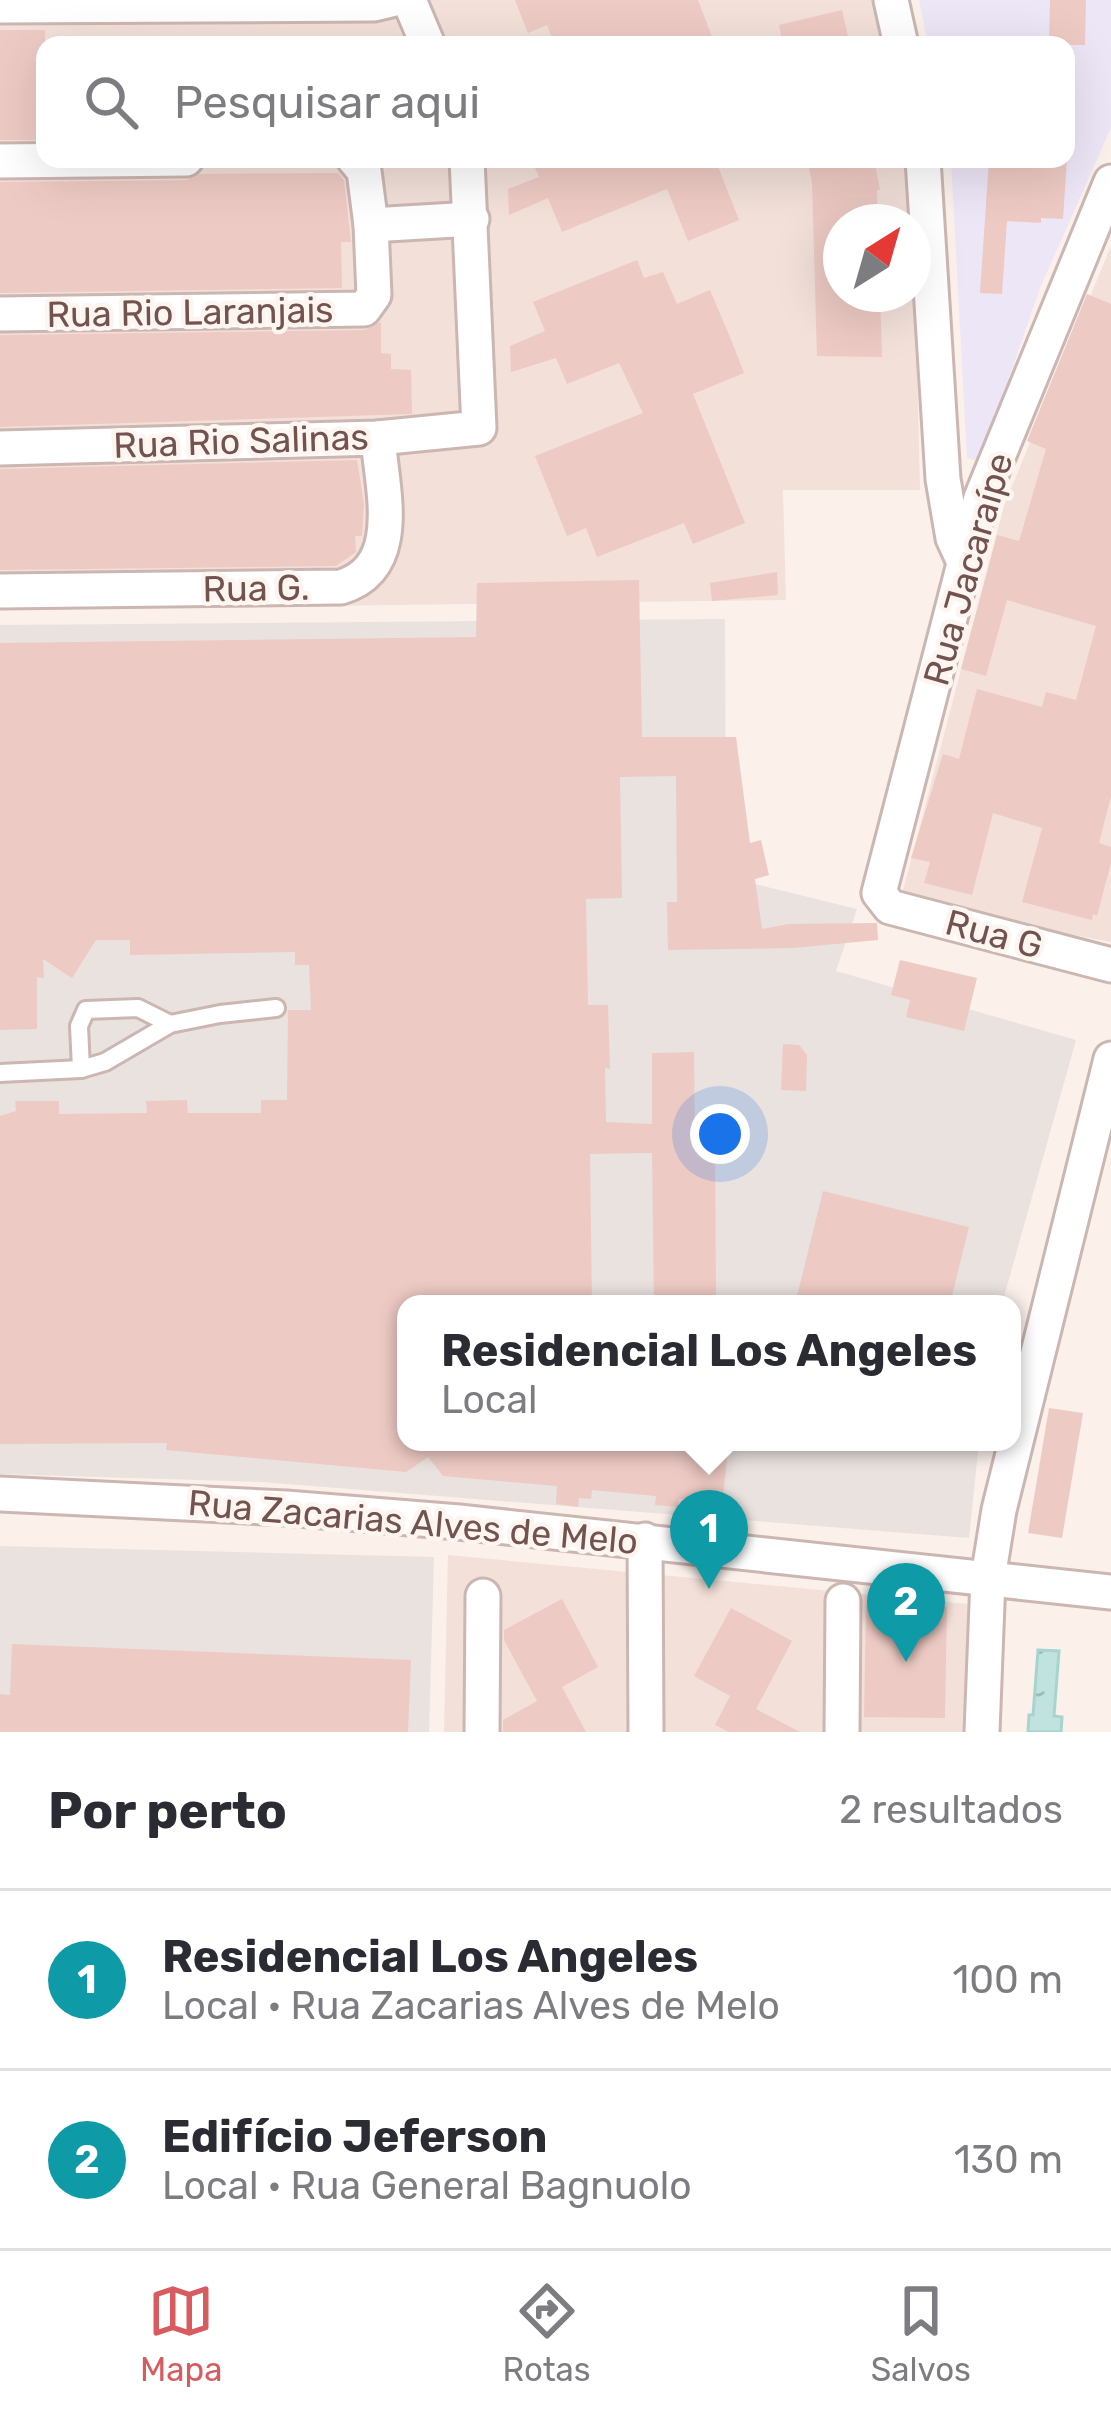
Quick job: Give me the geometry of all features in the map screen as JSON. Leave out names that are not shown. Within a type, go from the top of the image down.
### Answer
[{"type":"street","points":[[0,6],[374,4],[391,0]]},
{"type":"street","points":[[409,0],[424,36]]},
{"type":"street","points":[[891,0],[899,36]]},
{"type":"street","points":[[0,161],[36,161]]},
{"type":"street","name":"Rua Rio Laranjais","points":[[0,314],[364,309],[374,295],[371,225],[362,168]]},
{"type":"street","points":[[371,225],[472,219],[468,168]]},
{"type":"street","points":[[924,168],[943,479],[953,538],[964,562]]},
{"type":"street","name":"Rua Jacaraípe","points":[[880,899],[981,498],[1111,182]]},
{"type":"street","name":"Rua Rio Salinas","points":[[0,448],[378,438],[477,429],[481,425],[472,219]]},
{"type":"street","name":"Rua G.","points":[[0,591],[341,587],[357,582],[369,574],[383,550],[378,438]]},
{"type":"street","name":"Rua G","points":[[880,899],[890,907],[1111,965]]},
{"type":"street","points":[[1021,1414],[1111,1059]]},
{"type":"street","points":[[982,1732],[988,1578],[1013,1451]]},
{"type":"street","name":"Rua Zacarias Alves de Melo","points":[[0,1495],[286,1508],[645,1540],[1111,1592]]},
{"type":"street","points":[[645,1540],[646,1732]]},
{"type":"street","points":[[482,1732],[483,1596]]},
{"type":"street","points":[[842,1732],[843,1600]]},
{"type":"lane","points":[[81,1069],[79,1026],[86,1010],[138,1007],[170,1024]]},
{"type":"lane","points":[[0,1072],[81,1069],[106,1062],[170,1024],[276,1008]]},
{"type":"shaded area","points":[[0,0],[877,0],[885,36],[36,36],[36,168],[912,168],[913,204],[823,204],[823,312],[916,312],[920,490],[783,490],[786,600],[0,610]]},
{"type":"shaded area","points":[[919,0],[1111,0],[1111,128],[1040,288],[980,461],[967,458],[951,168],[1075,168],[1075,36],[926,36]]},
{"type":"shaded area","points":[[1111,246],[1111,942],[900,902],[1004,506]]},
{"type":"shaded area","points":[[725,619],[726,877],[857,909],[836,971],[1076,1040],[1005,1295],[397,1295],[397,1451],[978,1451],[969,1538],[262,1482],[0,1474],[0,625]]},
{"type":"shaded area","points":[[0,1546],[434,1557],[429,1732],[0,1732]]},
{"type":"shaded area","points":[[448,1555],[968,1604],[964,1732],[444,1732]]},
{"type":"water","points":[[1038,1650],[1059,1651],[1054,1716],[1062,1717],[1061,1732],[1028,1732]]},
{"type":"building","points":[[515,0],[698,0],[712,36],[551,36],[547,25],[528,33]]},
{"type":"building","points":[[1050,0],[1086,0],[1085,45],[1075,45],[1075,36],[1049,36]]},
{"type":"building","points":[[842,10],[848,36],[781,36],[779,25]]},
{"type":"building","points":[[0,30],[45,30],[45,36],[36,36],[36,140],[0,140]]},
{"type":"building","points":[[535,168],[719,168],[739,220],[688,241],[667,189],[562,232],[548,198],[509,215],[508,189],[539,177]]},
{"type":"building","points":[[809,168],[876,168],[877,204],[823,204],[823,312],[881,312],[882,357],[817,356]]},
{"type":"building","points":[[988,168],[1066,168],[1063,219],[1007,221],[1002,294],[980,293]]},
{"type":"building","points":[[338,173],[344,180],[351,242],[341,242],[342,288],[0,293],[0,182]]},
{"type":"building","points":[[637,260],[644,278],[663,272],[677,304],[710,290],[732,342],[744,373],[693,394],[745,523],[693,544],[684,523],[597,557],[586,528],[567,536],[535,456],[643,413],[619,363],[567,384],[556,358],[511,372],[510,346],[545,331],[533,302]]},
{"type":"building","points":[[1087,294],[1111,304],[1111,796],[1099,843],[1111,847],[1111,863],[1092,920],[1022,902],[1042,828],[993,813],[972,895],[924,883],[930,862],[911,858],[943,754],[959,759],[977,689],[1042,707],[1046,692],[1076,700],[1096,626],[1007,600],[986,676],[961,669],[997,535],[1019,541],[1046,449],[1027,441]]},
{"type":"building","points":[[381,322],[381,353],[391,354],[391,369],[411,370],[412,414],[0,427],[0,335],[364,330]]},
{"type":"building","points":[[357,460],[364,504],[362,536],[355,536],[356,552],[336,566],[0,570],[0,469]]},
{"type":"building","points":[[777,572],[778,595],[712,601],[710,583]]},
{"type":"building","points":[[639,580],[642,737],[736,737],[750,843],[761,840],[769,875],[755,879],[762,929],[877,923],[878,940],[793,948],[668,950],[667,902],[677,902],[676,776],[620,777],[622,898],[586,899],[588,1005],[608,1005],[606,1122],[652,1124],[652,1053],[694,1052],[695,1143],[715,1143],[716,1295],[654,1295],[652,1153],[590,1154],[592,1295],[397,1295],[397,1451],[728,1451],[722,1503],[679,1499],[678,1507],[655,1505],[656,1496],[592,1490],[591,1499],[579,1498],[578,1507],[556,1504],[557,1486],[443,1476],[428,1457],[406,1472],[166,1450],[167,1443],[0,1444],[0,1116],[16,1111],[15,1101],[59,1101],[59,1114],[147,1113],[146,1101],[187,1100],[188,1113],[261,1113],[261,1100],[287,1100],[288,1010],[311,1010],[309,965],[295,965],[295,952],[130,955],[130,940],[96,940],[72,978],[43,959],[44,978],[37,977],[37,1029],[0,1030],[0,643],[476,637],[477,583]]},
{"type":"building","points":[[900,960],[977,978],[964,1031],[906,1017],[910,1000],[891,995]]},
{"type":"building","points":[[783,1044],[799,1045],[807,1055],[806,1091],[781,1090]]},
{"type":"building","points":[[823,1191],[969,1227],[952,1295],[797,1295]]},
{"type":"building","points":[[1049,1408],[1083,1413],[1062,1538],[1028,1533]]},
{"type":"building","points":[[562,1599],[598,1667],[562,1687],[586,1732],[503,1732],[503,1720],[537,1701],[504,1640],[504,1630]]},
{"type":"building","points":[[866,1605],[947,1607],[945,1718],[864,1717]]},
{"type":"building","points":[[731,1608],[792,1641],[756,1709],[800,1732],[729,1732],[715,1725],[730,1696],[694,1676]]},
{"type":"building","points":[[12,1644],[411,1660],[408,1732],[0,1732],[0,1694],[10,1695]]},
{"type":"place","name":"Residencial Los Angeles","points":[[709,1589]]},
{"type":"place","name":"Edifício Jeferson","points":[[906,1662]]}]
